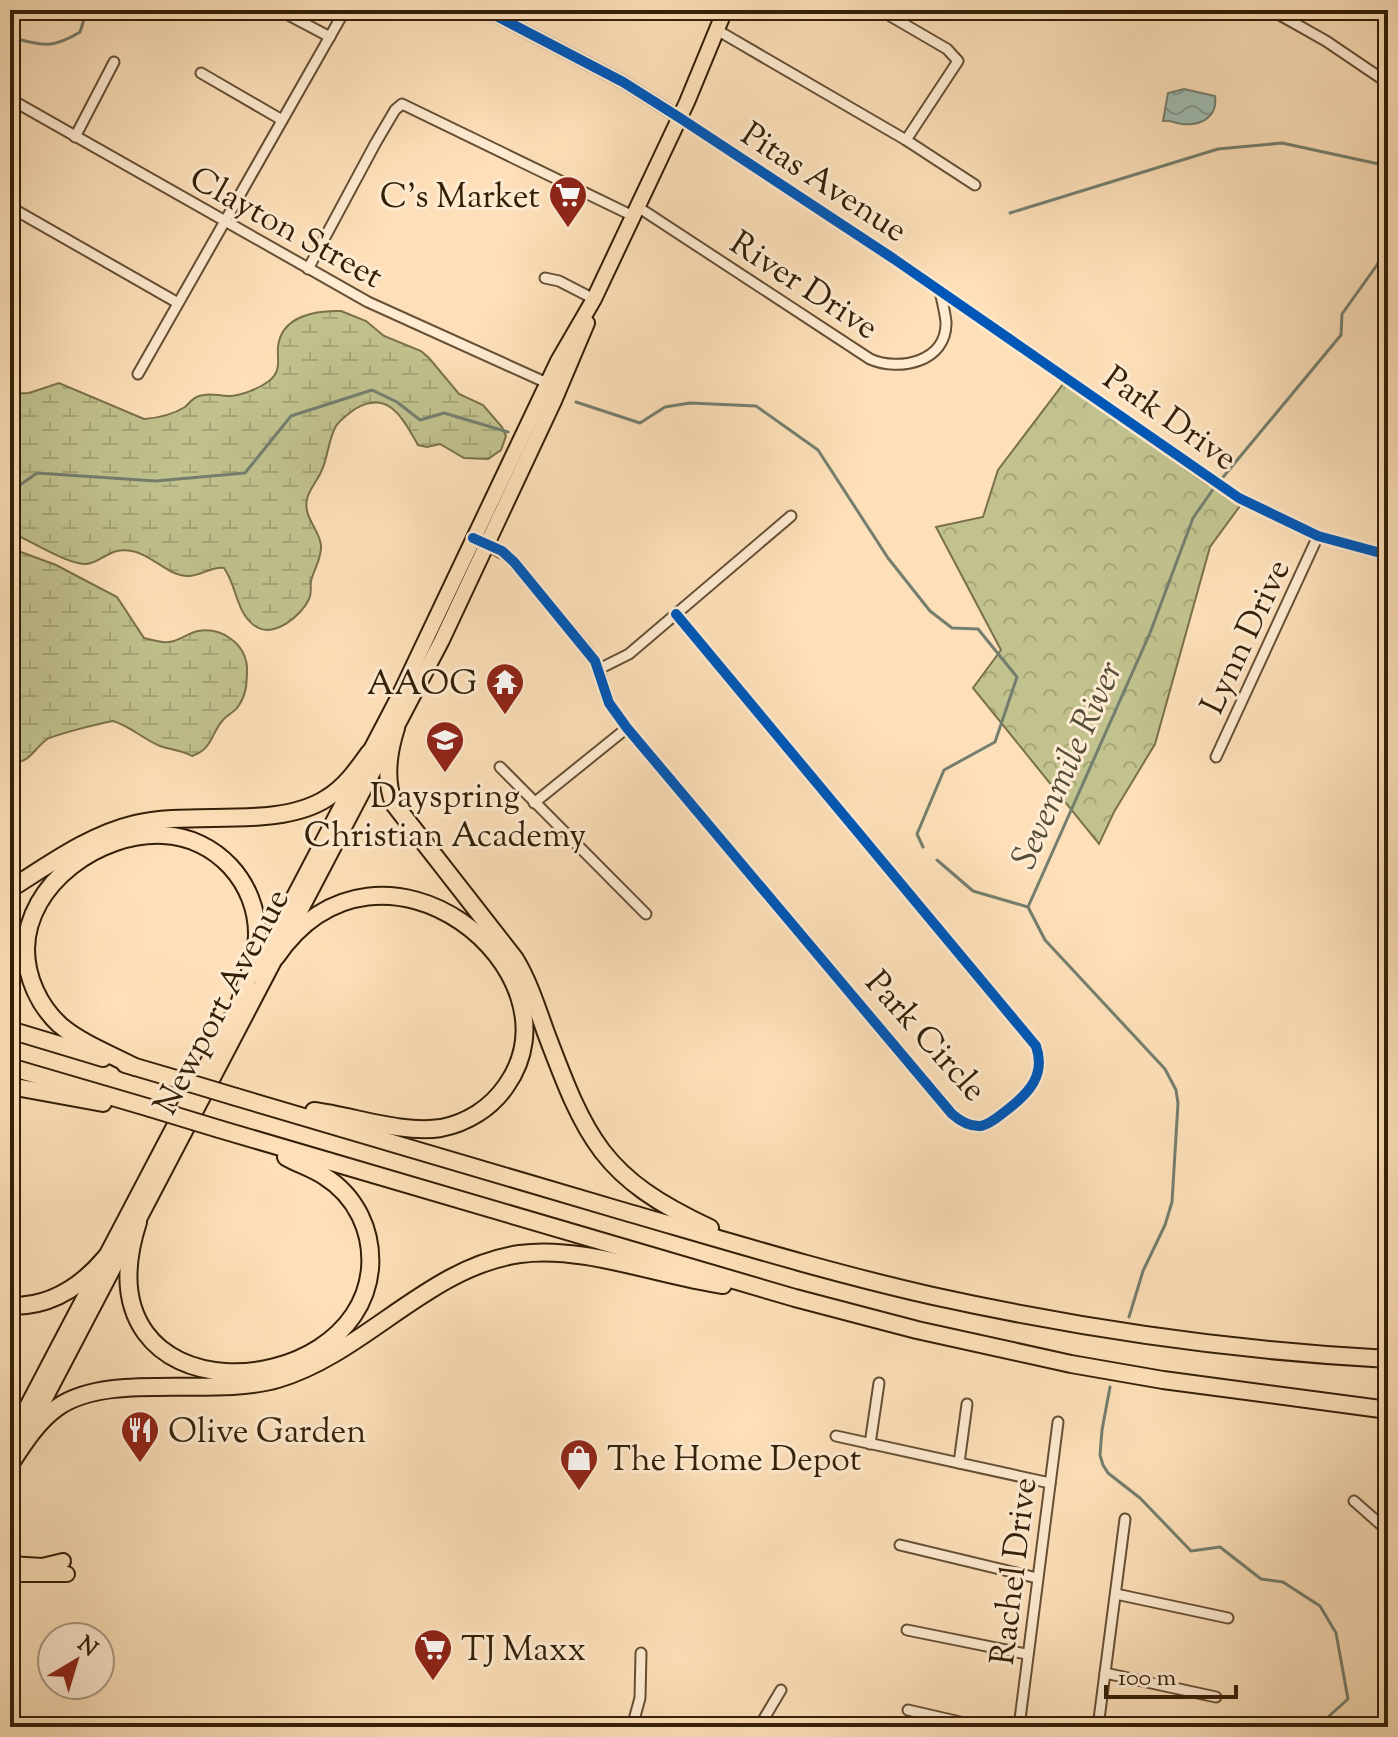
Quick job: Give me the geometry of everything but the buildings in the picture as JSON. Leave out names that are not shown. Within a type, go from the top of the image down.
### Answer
[{"type":"highway","points":[[396,728],[388,765],[394,804],[519,966],[574,1106],[596,1145],[627,1178],[655,1200],[762,1252]]},
{"type":"highway","points":[[10,889],[90,840],[127,826],[165,819],[277,814],[305,809],[336,792],[369,753]]},
{"type":"highway","points":[[135,1067],[61,1026],[42,1003],[30,976],[26,946],[33,913],[49,887],[78,862],[123,841],[157,835],[194,842],[225,861],[246,889],[256,922],[253,960],[240,1001]]},
{"type":"highway","points":[[264,1105],[417,1128],[453,1125],[483,1110],[500,1094],[516,1067],[524,1039],[520,1003],[501,961],[488,944],[465,924],[427,904],[382,896],[344,900],[309,920],[276,957]]},
{"type":"highway","points":[[10,1030],[762,1252],[904,1289],[1060,1321],[1216,1344],[1388,1359]]},
{"type":"highway","points":[[10,1067],[776,1292],[917,1330],[1102,1370],[1225,1390],[1388,1410]]},
{"type":"highway","points":[[10,1086],[87,1101],[150,1108]]},
{"type":"highway","points":[[138,1222],[128,1266],[132,1305],[150,1337],[174,1358],[207,1371],[239,1373],[283,1363],[323,1345],[348,1323],[365,1291],[370,1257],[364,1223],[347,1196],[330,1180],[253,1138]]},
{"type":"highway","points":[[10,1464],[50,1413],[76,1397],[108,1390],[248,1385],[287,1376],[325,1358],[455,1276],[485,1262],[511,1255],[561,1253],[698,1281],[776,1292]]},
{"type":"highway","points":[[10,1306],[35,1305],[57,1297],[82,1281],[106,1257]]},
{"type":"main road","name":"Newport Avenue","points":[[10,1464],[396,728],[487,545],[567,372],[594,299],[680,118],[725,10]]},
{"type":"main road","name":"Newport Avenue","points":[[10,1439],[369,753],[547,383],[594,299]]},
{"type":"main road","points":[[10,1564],[65,1568],[10,1574]]},
{"type":"street","points":[[279,10],[330,37]]},
{"type":"street","points":[[138,374],[345,10]]},
{"type":"street","points":[[485,10],[623,82],[680,118]]},
{"type":"street","points":[[880,10],[947,49],[958,61],[906,140]]},
{"type":"street","points":[[1271,10],[1326,41],[1388,83]]},
{"type":"street","points":[[717,30],[906,140],[975,185]]},
{"type":"street","points":[[75,137],[114,62]]},
{"type":"street","points":[[201,73],[282,120]]},
{"type":"street","name":"Clayton Street","points":[[10,99],[223,222],[382,309],[547,383]]},
{"type":"street","points":[[308,269],[375,144],[395,110],[402,104],[636,212]]},
{"type":"street","name":"Pitas Avenue","points":[[680,118],[940,291]]},
{"type":"street","points":[[10,207],[178,303]]},
{"type":"street","name":"River Drive","points":[[636,212],[883,365],[910,365],[927,357],[941,343],[946,323],[940,291]]},
{"type":"street","points":[[545,278],[559,281],[594,299]]},
{"type":"street","name":"Park Drive","points":[[940,291],[1239,498],[1318,536],[1388,555]]},
{"type":"street","points":[[599,669],[629,654],[791,516]]},
{"type":"street","name":"Lynn Drive","points":[[1216,757],[1318,536]]},
{"type":"street","name":"Park Circle","points":[[473,538],[509,557],[589,652],[599,669],[609,703],[627,728],[952,1114],[962,1122],[981,1126],[992,1122],[1034,1084],[1040,1057],[1036,1046],[676,614]]},
{"type":"street","points":[[534,803],[627,728]]},
{"type":"street","points":[[500,767],[646,914]]},
{"type":"street","points":[[870,1444],[879,1383]]},
{"type":"street","points":[[959,1463],[967,1404]]},
{"type":"street","name":"Rachel Drive","points":[[1019,1727],[1058,1422]]},
{"type":"street","points":[[836,1436],[1050,1483]]},
{"type":"street","points":[[1354,1501],[1388,1531]]},
{"type":"street","points":[[1098,1727],[1125,1519]]},
{"type":"street","points":[[900,1545],[1037,1578]]},
{"type":"street","points":[[1116,1594],[1228,1618]]},
{"type":"street","points":[[907,1630],[1026,1654]]},
{"type":"street","points":[[632,1727],[640,1698],[641,1653]]},
{"type":"street","points":[[1105,1673],[1216,1697]]},
{"type":"street","points":[[759,1727],[781,1690]]},
{"type":"street","points":[[908,1710],[982,1727]]},
{"type":"green space","points":[[341,311],[366,321],[384,336],[421,351],[459,394],[483,405],[506,436],[501,450],[488,459],[464,458],[440,444],[427,447],[418,445],[400,417],[386,405],[367,404],[338,423],[323,467],[307,499],[307,512],[321,550],[311,581],[310,597],[294,618],[270,630],[255,626],[240,607],[224,568],[193,576],[181,575],[146,556],[124,550],[91,563],[77,563],[10,532],[10,394],[29,393],[59,383],[144,419],[165,416],[199,396],[234,396],[265,384],[277,369],[278,347],[286,328],[301,317]]},
{"type":"green space","points":[[1064,383],[1208,485],[1236,493],[1245,499],[1210,547],[1155,744],[1114,812],[1099,844],[973,688],[1001,650],[936,527],[983,517],[998,470]]},
{"type":"green space","points":[[10,548],[56,565],[117,597],[144,638],[169,642],[207,630],[223,634],[237,644],[247,667],[245,693],[237,708],[223,720],[204,749],[192,756],[160,746],[113,721],[50,738],[26,759],[10,763]]},
{"type":"water","points":[[1184,89],[1215,96],[1211,115],[1196,123],[1163,121],[1168,93]]},
{"type":"waterway","points":[[10,37],[38,44],[61,42],[80,32],[87,10]]},
{"type":"waterway","points":[[1010,213],[1218,149],[1282,143],[1388,166]]},
{"type":"waterway","name":"Sevenmile River","points":[[1129,1317],[1143,1271],[1165,1225],[1172,1202],[1178,1103],[1176,1090],[1165,1069],[1045,940],[1028,907],[1150,633],[1193,518],[1214,488],[1341,335],[1342,314],[1377,265],[1388,243]]},
{"type":"waterway","points":[[10,492],[37,473],[156,481],[245,473],[291,416],[372,390],[397,402],[420,420],[444,413],[508,432]]},
{"type":"waterway","points":[[576,402],[640,423],[665,407],[690,403],[756,406],[818,450],[888,558],[930,611],[952,628],[978,629],[1017,677],[995,742],[944,770],[917,834],[923,847]]},
{"type":"waterway","points":[[937,860],[973,891],[1028,907]]},
{"type":"waterway","name":"Sevenmile River","points":[[1110,1387],[1100,1455],[1108,1473],[1140,1498],[1191,1551],[1220,1547],[1261,1579],[1283,1582],[1320,1606],[1336,1633],[1348,1699],[1317,1727]]},
{"type":"cycle path","points":[[485,10],[623,82],[680,118],[894,259],[1239,498],[1318,536],[1388,555]]},
{"type":"cycle path","points":[[473,538],[502,551],[514,562],[595,661],[609,703],[627,728],[952,1114],[973,1126],[992,1122],[1022,1097],[1034,1082],[1039,1066],[1036,1046],[676,614]]},
{"type":"place","name":"C's Market","points":[[568,229]]},
{"type":"place","name":"AAOG","points":[[505,716]]},
{"type":"place","name":"Dayspring Christian Academy","points":[[445,774]]},
{"type":"place","name":"Olive Garden","points":[[140,1464]]},
{"type":"place","name":"The Home Depot","points":[[579,1492]]},
{"type":"place","name":"TJ Maxx","points":[[433,1682]]}]
